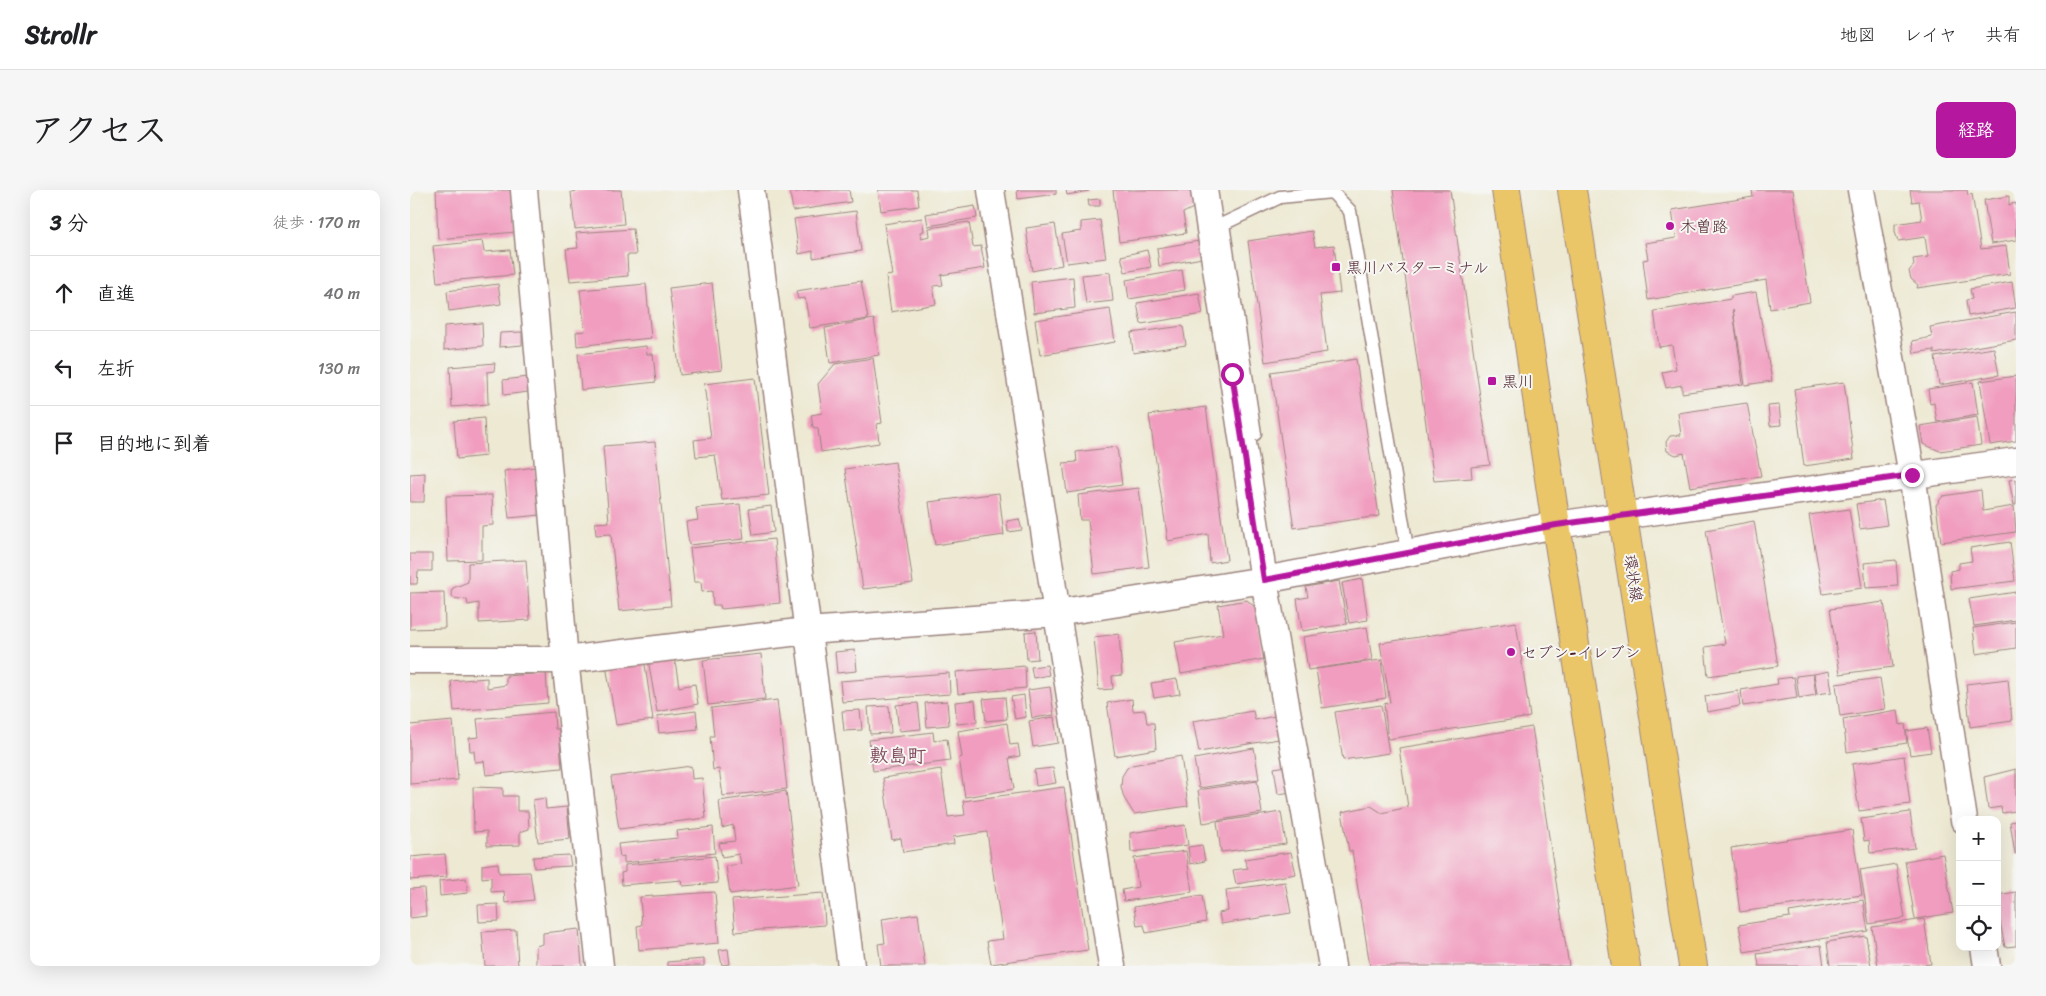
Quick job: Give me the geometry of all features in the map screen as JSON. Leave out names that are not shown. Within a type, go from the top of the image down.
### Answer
[{"type":"main road","points":[[1506,190],[1556,525],[1626,966]]},
{"type":"main road","name":"環状線","points":[[1572,190],[1694,966]]},
{"type":"street","points":[[524,190],[565,660],[600,966]]},
{"type":"street","points":[[751,190],[851,966]]},
{"type":"street","points":[[991,190],[1112,966]]},
{"type":"street","points":[[1204,190],[1270,579],[1332,966]]},
{"type":"street","points":[[1862,190],[1912,475],[1963,816]]},
{"type":"street","points":[[410,660],[565,660],[807,631],[1056,613],[1270,579],[1624,514],[2016,461]]},
{"type":"street","points":[[1985,951],[1987,966]]},
{"type":"lane","points":[[1257,450],[1223,224],[1280,197],[1332,192],[1350,211],[1408,553]]},
{"type":"lane","points":[[1270,538],[1270,579]]},
{"type":"building","points":[[436,190],[512,190],[516,232],[438,239]]},
{"type":"building","points":[[621,190],[624,224],[575,229],[571,192]]},
{"type":"building","points":[[811,190],[849,190],[851,202],[793,211],[790,193]]},
{"type":"building","points":[[878,190],[917,190],[919,206],[881,211]]},
{"type":"building","points":[[1017,190],[1056,190],[1056,194],[1018,199]]},
{"type":"building","points":[[1066,190],[1088,190],[1089,191],[1067,195]]},
{"type":"building","points":[[1113,190],[1191,190],[1193,208],[1183,213],[1186,233],[1119,242]]},
{"type":"building","points":[[1393,190],[1450,190],[1490,465],[1471,467],[1472,478],[1434,481]]},
{"type":"building","points":[[1752,190],[1793,190],[1810,302],[1770,309],[1766,280],[1648,300],[1643,260],[1648,259],[1645,243],[1676,238],[1672,210],[1753,197]]},
{"type":"building","points":[[1910,190],[1967,190],[1968,195],[1972,194],[1981,249],[2006,246],[2010,274],[1917,288],[1918,285],[1911,279],[1909,271],[1914,265],[1913,259],[1928,257],[1925,237],[1898,241],[1895,232],[1895,224],[1922,220],[1919,201],[1912,202]]},
{"type":"building","points":[[2009,196],[2009,205],[2016,203],[2016,240],[1991,244],[1984,200]]},
{"type":"building","points":[[1100,199],[1100,206],[1089,206],[1088,200]]},
{"type":"building","points":[[975,206],[977,218],[928,226],[926,214]]},
{"type":"building","points":[[856,211],[861,251],[813,258],[813,251],[799,254],[794,219]]},
{"type":"building","points":[[922,218],[924,231],[920,232],[921,238],[930,236],[929,228],[969,222],[973,247],[981,246],[985,268],[941,275],[943,285],[933,286],[936,304],[891,312],[886,276],[892,275],[884,224]]},
{"type":"building","points":[[1100,220],[1106,258],[1067,263],[1062,234],[1081,231],[1081,222]]},
{"type":"building","points":[[1055,224],[1062,265],[1032,271],[1026,228]]},
{"type":"building","points":[[633,229],[636,255],[627,255],[628,276],[570,281],[566,249],[578,248],[576,233]]},
{"type":"building","points":[[1312,231],[1315,247],[1334,245],[1340,293],[1320,295],[1327,352],[1265,362],[1248,241]]},
{"type":"building","points":[[482,241],[484,252],[510,250],[513,275],[437,282],[433,246]]},
{"type":"building","points":[[1199,241],[1202,258],[1159,266],[1157,248]]},
{"type":"building","points":[[1147,250],[1151,267],[1125,272],[1121,256]]},
{"type":"building","points":[[1182,270],[1185,290],[1129,299],[1126,280]]},
{"type":"building","points":[[1110,272],[1113,301],[1086,304],[1082,275]]},
{"type":"building","points":[[1073,277],[1075,308],[1034,313],[1031,282]]},
{"type":"building","points":[[861,281],[868,319],[810,328],[805,298],[798,299],[796,291]]},
{"type":"building","points":[[2012,282],[2016,308],[1968,316],[1966,300],[1972,299],[1970,289]]},
{"type":"building","points":[[712,283],[722,370],[680,375],[669,288]]},
{"type":"building","points":[[498,284],[501,304],[449,311],[447,291]]},
{"type":"building","points":[[646,284],[651,338],[577,346],[576,332],[585,331],[580,290]]},
{"type":"building","points":[[1756,292],[1772,381],[1745,385],[1733,310],[1743,384],[1682,393],[1682,385],[1666,388],[1662,372],[1676,369],[1672,345],[1659,347],[1654,311],[1731,299],[1731,296]]},
{"type":"building","points":[[1199,293],[1203,314],[1141,324],[1137,303]]},
{"type":"building","points":[[1110,309],[1115,342],[1040,355],[1035,320]]},
{"type":"building","points":[[2016,312],[2016,340],[1934,354],[1934,350],[1914,353],[1912,341],[1932,337],[1930,327]]},
{"type":"building","points":[[874,319],[879,355],[830,363],[825,328]]},
{"type":"building","points":[[482,323],[483,346],[444,350],[444,326]]},
{"type":"building","points":[[1183,326],[1186,345],[1133,353],[1131,333]]},
{"type":"building","points":[[522,332],[522,345],[499,347],[500,333]]},
{"type":"building","points":[[646,346],[647,354],[653,354],[656,382],[581,390],[578,354]]},
{"type":"building","points":[[1994,348],[1999,375],[1939,385],[1935,357]]},
{"type":"building","points":[[873,358],[882,423],[877,424],[879,443],[821,452],[818,429],[813,427],[811,415],[822,413],[818,384],[835,364]]},
{"type":"building","points":[[1356,359],[1379,516],[1294,528],[1271,372]]},
{"type":"building","points":[[495,363],[494,371],[487,372],[488,404],[452,407],[450,367]]},
{"type":"building","points":[[2016,376],[2016,441],[1990,445],[1980,381]]},
{"type":"building","points":[[528,377],[528,392],[504,395],[503,380]]},
{"type":"building","points":[[755,378],[769,495],[722,500],[715,455],[696,457],[694,440],[711,438],[704,384]]},
{"type":"building","points":[[1844,382],[1854,459],[1804,466],[1794,389]]},
{"type":"building","points":[[1973,382],[1978,415],[1937,422],[1934,403],[1930,404],[1928,389]]},
{"type":"building","points":[[1747,403],[1761,476],[1690,487],[1684,453],[1676,455],[1667,451],[1666,442],[1670,436],[1681,435],[1678,413]]},
{"type":"building","points":[[1779,405],[1781,425],[1770,426],[1768,406]]},
{"type":"building","points":[[1206,407],[1227,560],[1210,563],[1208,534],[1168,541],[1149,415]]},
{"type":"building","points":[[1977,417],[1981,445],[1940,451],[1923,444],[1920,426]]},
{"type":"building","points":[[484,418],[486,456],[457,459],[454,421]]},
{"type":"building","points":[[655,442],[671,606],[619,611],[611,534],[596,535],[595,523],[609,522],[603,446]]},
{"type":"building","points":[[1117,447],[1122,485],[1067,493],[1063,463],[1077,462],[1076,452]]},
{"type":"building","points":[[895,462],[913,583],[863,589],[845,469]]},
{"type":"building","points":[[535,467],[541,515],[509,518],[504,471]]},
{"type":"building","points":[[425,473],[424,502],[410,502],[410,474]]},
{"type":"building","points":[[2016,479],[2016,505],[2014,505],[2009,480]]},
{"type":"building","points":[[1139,488],[1149,567],[1094,574],[1088,520],[1080,520],[1078,495]]},
{"type":"building","points":[[1981,490],[1983,511],[2014,506],[2016,532],[1941,542],[1936,505],[1943,496]]},
{"type":"building","points":[[999,493],[1004,535],[935,545],[929,502]]},
{"type":"building","points":[[492,495],[493,525],[482,526],[482,560],[448,561],[446,496]]},
{"type":"building","points":[[1883,500],[1887,525],[1860,529],[1856,504]]},
{"type":"building","points":[[740,504],[744,539],[689,545],[686,522],[698,520],[696,508]]},
{"type":"building","points":[[771,506],[774,532],[753,535],[749,509]]},
{"type":"building","points":[[1849,509],[1862,588],[1823,594],[1809,515]]},
{"type":"building","points":[[1019,519],[1022,530],[1008,532],[1007,521]]},
{"type":"building","points":[[1754,521],[1778,666],[1708,676],[1705,647],[1725,644],[1706,530]]},
{"type":"building","points":[[774,539],[780,603],[721,609],[720,605],[713,605],[712,591],[702,592],[701,582],[694,582],[690,548]]},
{"type":"building","points":[[2010,542],[2015,581],[1951,589],[1950,571],[1959,569],[1959,563],[1972,561],[1970,548]]},
{"type":"building","points":[[410,554],[432,554],[432,571],[418,571],[417,584],[410,584]]},
{"type":"building","points":[[526,560],[530,620],[479,623],[479,603],[468,605],[467,600],[453,598],[451,592],[453,588],[468,582],[468,563]]},
{"type":"building","points":[[1896,560],[1898,586],[1866,588],[1864,563]]},
{"type":"building","points":[[1362,579],[1368,620],[1349,623],[1342,583]]},
{"type":"building","points":[[1339,581],[1347,624],[1302,631],[1297,599],[1308,597],[1306,587]]},
{"type":"building","points":[[444,592],[445,628],[410,629],[410,593]]},
{"type":"building","points":[[2016,592],[2016,620],[1974,626],[1969,599]]},
{"type":"building","points":[[1247,600],[1257,609],[1264,659],[1181,674],[1175,642],[1223,634],[1218,605]]},
{"type":"building","points":[[1884,602],[1893,667],[1840,674],[1830,609]]},
{"type":"building","points":[[1516,622],[1530,717],[1388,739],[1384,704],[1390,702],[1380,643]]},
{"type":"building","points":[[2016,622],[2016,648],[1976,654],[1973,628]]},
{"type":"building","points":[[1367,627],[1372,660],[1308,670],[1303,637]]},
{"type":"building","points":[[1036,631],[1038,659],[1027,660],[1025,632]]},
{"type":"building","points":[[1119,634],[1122,675],[1112,676],[1113,689],[1099,690],[1094,637]]},
{"type":"building","points":[[855,650],[857,671],[837,673],[835,652]]},
{"type":"building","points":[[674,654],[679,687],[695,684],[698,704],[657,712],[648,659]]},
{"type":"building","points":[[761,654],[765,699],[708,705],[703,660]]},
{"type":"building","points":[[644,658],[653,720],[616,725],[606,665]]},
{"type":"building","points":[[1381,660],[1386,698],[1322,708],[1316,669]]},
{"type":"building","points":[[1047,665],[1049,675],[1033,678],[1031,667]]},
{"type":"building","points":[[1025,666],[1026,688],[958,694],[956,672]]},
{"type":"building","points":[[1829,671],[1832,692],[1817,694],[1814,674]]},
{"type":"building","points":[[546,673],[548,703],[454,711],[451,681],[487,678],[487,688],[506,685],[506,676]]},
{"type":"building","points":[[949,673],[950,694],[842,702],[840,681]]},
{"type":"building","points":[[1813,674],[1816,695],[1799,698],[1796,676]]},
{"type":"building","points":[[1794,677],[1797,698],[1743,706],[1741,690],[1778,684],[1777,679]]},
{"type":"building","points":[[1880,678],[1885,709],[1840,716],[1836,684]]},
{"type":"building","points":[[1177,679],[1180,694],[1154,698],[1151,683]]},
{"type":"building","points":[[2008,679],[2012,721],[1970,727],[1966,684]]},
{"type":"building","points":[[1050,687],[1054,715],[1032,718],[1028,690]]},
{"type":"building","points":[[1738,691],[1740,706],[1707,712],[1705,696]]},
{"type":"building","points":[[1024,695],[1026,717],[1015,719],[1011,697]]},
{"type":"building","points":[[1005,697],[1007,719],[986,721],[983,699]]},
{"type":"building","points":[[1132,699],[1133,711],[1145,710],[1147,723],[1154,723],[1156,749],[1115,756],[1107,703]]},
{"type":"building","points":[[777,700],[787,789],[723,796],[719,769],[713,770],[710,736],[714,736],[711,708]]},
{"type":"building","points":[[975,700],[977,722],[957,724],[955,702]]},
{"type":"building","points":[[947,701],[949,725],[927,727],[925,703]]},
{"type":"building","points":[[918,703],[921,729],[899,731],[896,705]]},
{"type":"building","points":[[1381,705],[1389,753],[1343,760],[1335,712]]},
{"type":"building","points":[[889,706],[891,733],[870,734],[868,707]]},
{"type":"building","points":[[860,710],[862,730],[844,731],[842,711]]},
{"type":"building","points":[[1898,710],[1900,725],[1905,724],[1907,743],[1847,752],[1843,719]]},
{"type":"building","points":[[696,711],[698,729],[659,733],[657,716]]},
{"type":"building","points":[[1253,711],[1255,720],[1275,716],[1279,739],[1199,752],[1193,721]]},
{"type":"building","points":[[554,712],[555,729],[559,729],[562,768],[486,775],[484,761],[475,762],[474,751],[470,751],[469,738],[479,737],[477,719]]},
{"type":"building","points":[[1054,717],[1058,743],[1033,747],[1029,721]]},
{"type":"building","points":[[453,721],[458,780],[410,784],[410,725]]},
{"type":"building","points":[[1007,723],[1010,745],[1018,744],[1020,756],[1009,758],[1014,789],[965,797],[959,758],[962,757],[958,731]]},
{"type":"building","points":[[1532,727],[1569,966],[1370,966],[1352,851],[1349,851],[1342,812],[1371,806],[1382,813],[1408,807],[1399,748]]},
{"type":"building","points":[[1927,728],[1931,752],[1910,755],[1906,731]]},
{"type":"building","points":[[933,732],[934,741],[947,739],[950,761],[873,771],[869,740]]},
{"type":"building","points":[[1254,748],[1259,779],[1199,788],[1194,759]]},
{"type":"building","points":[[1181,756],[1188,806],[1134,814],[1124,798],[1121,787],[1122,776],[1127,768],[1132,765]]},
{"type":"building","points":[[1904,756],[1910,804],[1859,811],[1852,764]]},
{"type":"building","points":[[691,766],[692,779],[702,778],[706,818],[619,829],[611,777]]},
{"type":"building","points":[[1287,766],[1292,792],[1278,794],[1274,768]]},
{"type":"building","points":[[1053,768],[1056,783],[1036,786],[1034,770]]},
{"type":"building","points":[[941,769],[948,817],[965,815],[963,801],[1064,787],[1088,950],[991,964],[987,941],[1003,939],[987,832],[953,837],[954,844],[903,852],[901,838],[892,840],[883,778]]},
{"type":"building","points":[[2016,769],[2016,811],[2002,813],[2001,807],[1988,809],[1984,777]]},
{"type":"building","points":[[1257,781],[1262,813],[1203,823],[1198,790]]},
{"type":"building","points":[[473,787],[503,788],[503,796],[517,796],[517,811],[528,811],[529,829],[520,832],[520,845],[487,846],[487,831],[474,832]]},
{"type":"building","points":[[786,791],[798,885],[730,894],[726,866],[741,864],[739,854],[722,857],[719,843],[735,841],[733,825],[722,828],[719,801]]},
{"type":"building","points":[[545,798],[546,809],[567,807],[570,839],[538,842],[533,800]]},
{"type":"building","points":[[1281,812],[1286,844],[1221,852],[1217,822]]},
{"type":"building","points":[[1910,812],[1915,848],[1870,853],[1869,840],[1864,841],[1861,819]]},
{"type":"building","points":[[2016,821],[2016,854],[2015,854],[2010,822]]},
{"type":"building","points":[[1185,825],[1188,845],[1131,852],[1130,833]]},
{"type":"building","points":[[713,827],[715,853],[624,863],[624,856],[620,857],[618,844],[678,838],[677,831]]},
{"type":"building","points":[[1852,830],[1862,895],[1740,912],[1731,848]]},
{"type":"building","points":[[1202,845],[1205,861],[1190,864],[1188,847]]},
{"type":"building","points":[[1186,851],[1192,892],[1124,901],[1122,890],[1138,887],[1134,858]]},
{"type":"building","points":[[1291,852],[1296,874],[1236,884],[1233,870],[1248,868],[1244,859]]},
{"type":"building","points":[[445,854],[447,877],[410,880],[410,857]]},
{"type":"building","points":[[1943,854],[1953,913],[1915,919],[1905,861]]},
{"type":"building","points":[[569,855],[571,866],[534,868],[533,857]]},
{"type":"building","points":[[715,856],[718,883],[683,886],[682,880],[622,885],[621,873],[625,872],[625,865]]},
{"type":"building","points":[[498,863],[499,873],[530,872],[534,900],[505,903],[504,891],[491,892],[491,877],[482,878],[482,865]]},
{"type":"building","points":[[1896,864],[1905,918],[1869,924],[1860,870]]},
{"type":"building","points":[[466,878],[468,893],[440,896],[439,881]]},
{"type":"building","points":[[1285,882],[1291,913],[1221,924],[1219,913],[1228,911],[1226,890]]},
{"type":"building","points":[[424,888],[426,916],[410,918],[410,889]]},
{"type":"building","points":[[715,892],[719,943],[639,950],[637,926],[642,925],[640,897]]},
{"type":"building","points":[[2016,892],[2016,946],[2005,947],[2001,926],[2001,894]]},
{"type":"building","points":[[823,893],[825,925],[735,932],[732,900]]},
{"type":"building","points":[[1202,895],[1206,922],[1146,933],[1144,925],[1137,926],[1134,907]]},
{"type":"building","points":[[1863,900],[1868,931],[1744,952],[1739,925],[1790,917],[1789,912]]},
{"type":"building","points":[[498,904],[499,921],[479,922],[478,905]]},
{"type":"building","points":[[918,914],[925,966],[881,966],[878,944],[885,943],[882,919]]},
{"type":"building","points":[[1924,919],[1931,964],[1878,966],[1872,927]]},
{"type":"building","points":[[579,929],[582,966],[536,966],[536,946],[543,944],[543,933]]},
{"type":"building","points":[[516,930],[518,966],[485,966],[482,932]]},
{"type":"building","points":[[1866,936],[1871,966],[1830,966],[1827,942]]},
{"type":"building","points":[[1821,945],[1824,966],[1759,966],[1757,954]]},
{"type":"building","points":[[728,949],[730,964],[722,965],[719,950]]},
{"type":"building","points":[[704,959],[704,966],[667,966],[667,962]]},
{"type":"place","name":"木曽路","points":[[1670,226]]},
{"type":"place","name":"黒川バスターミナル","points":[[1336,267]]},
{"type":"place","name":"黒川","points":[[1492,381]]},
{"type":"place","name":"セブン-イレブン","points":[[1511,652]]},
{"type":"district","name":"敷島町","points":[[898,755]]},
{"type":"route","points":[[1232,374],[1264,580],[1556,525],[1912,475]]}]
